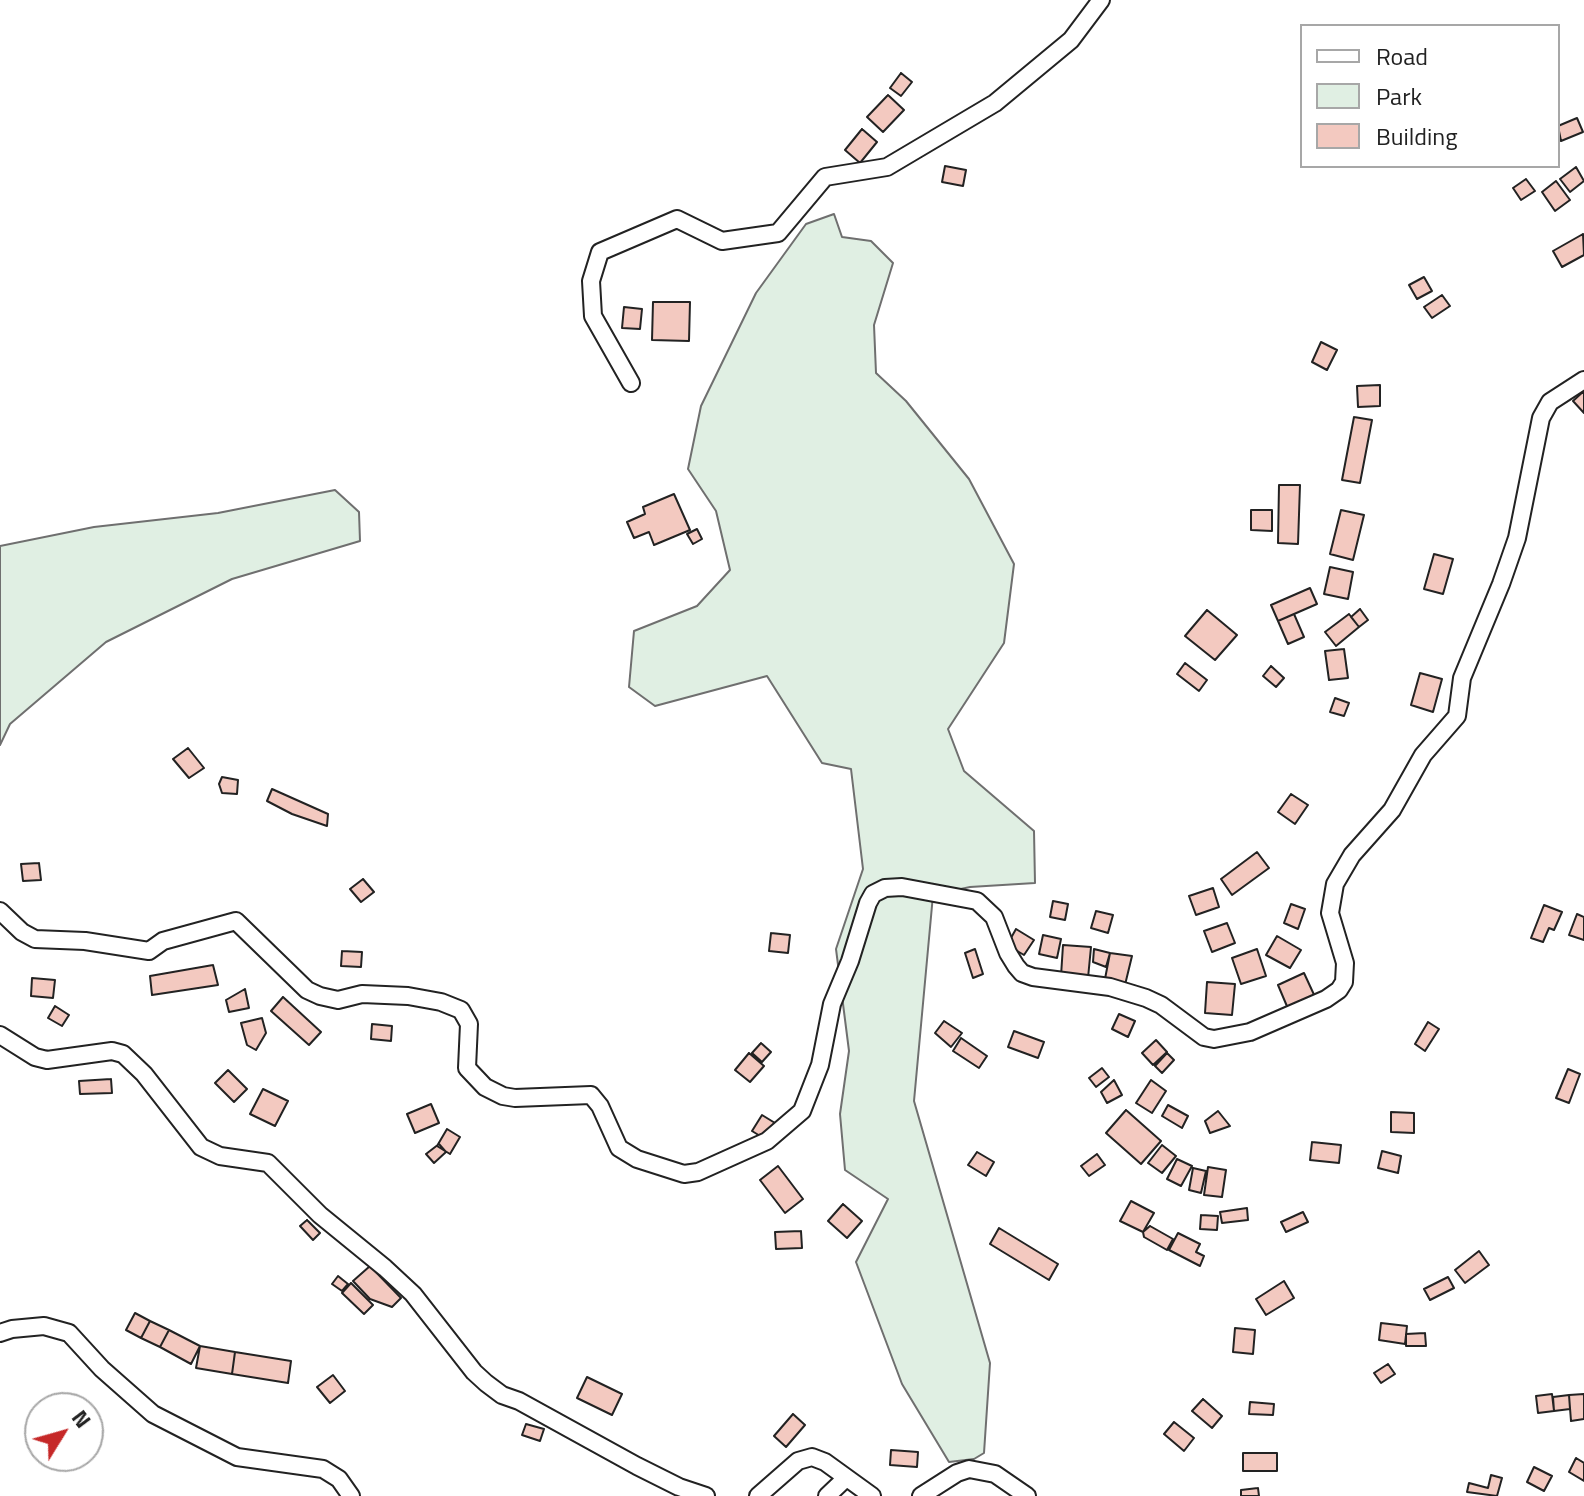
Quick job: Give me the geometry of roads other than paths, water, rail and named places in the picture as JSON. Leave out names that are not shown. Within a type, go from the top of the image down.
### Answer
[{"type":"street","points":[[631,383],[593,316],[591,281],[600,252],[677,219],[722,241],[778,233],[825,177],[887,167],[995,103],[1071,40],[1101,0]]},
{"type":"street","points":[[0,911],[22,932],[35,939],[85,941],[149,951],[163,941],[236,921],[307,990],[329,999],[362,994],[408,996],[441,1002],[461,1010],[469,1024],[466,1064],[476,1080],[495,1092],[515,1098],[591,1095],[600,1106],[619,1148],[637,1159],[684,1174],[698,1172],[767,1141],[802,1111],[820,1065],[832,1004],[850,961],[868,903],[873,894],[885,888],[902,887],[977,901],[994,917],[1008,953],[1022,973],[1110,987],[1146,998],[1161,1005],[1204,1037],[1214,1039],[1250,1032],[1326,999],[1344,982],[1345,963],[1330,913],[1335,884],[1352,855],[1392,810],[1423,755],[1457,716],[1462,678],[1517,538],[1541,418],[1550,402],[1584,380]]},
{"type":"street","points":[[0,1035],[35,1057],[47,1060],[112,1051],[123,1054],[144,1074],[201,1147],[220,1156],[268,1163],[320,1215],[385,1268],[413,1294],[486,1383],[502,1395],[519,1401],[637,1466],[679,1487],[706,1496]]},
{"type":"street","points":[[0,1333],[44,1326],[69,1333],[102,1369],[153,1414],[237,1457],[323,1469],[339,1479],[351,1496]]},
{"type":"street","points":[[758,1496],[798,1461],[812,1457],[825,1462],[872,1496]]},
{"type":"street","points":[[921,1496],[969,1469],[995,1474],[1027,1496]]},
{"type":"street","points":[[827,1496],[846,1478]]}]
